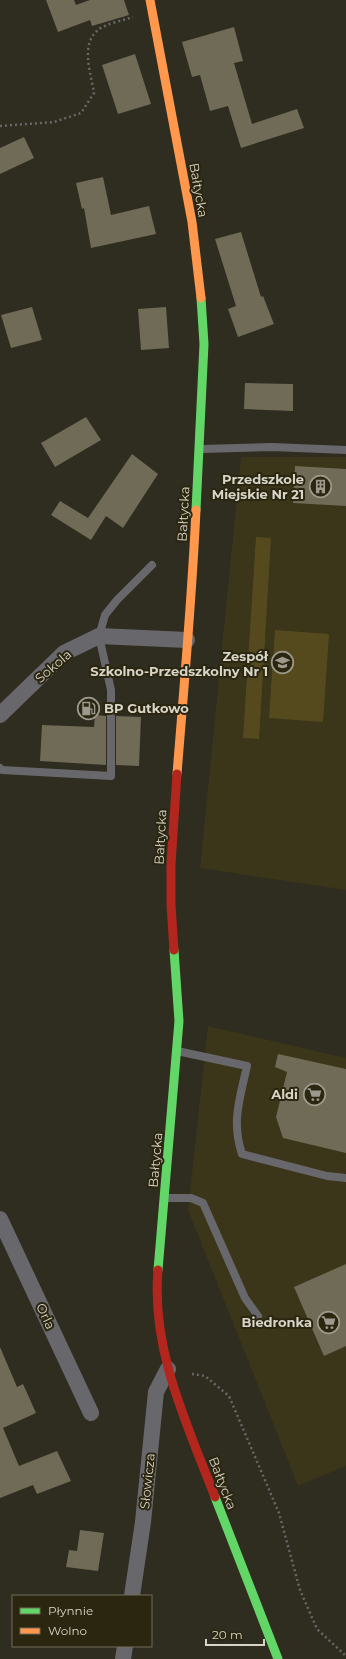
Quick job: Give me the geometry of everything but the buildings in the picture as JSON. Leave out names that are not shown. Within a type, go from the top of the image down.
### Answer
[{"type":"main road","name":"Bałtycka","points":[[150,0],[192,222],[202,310],[204,361],[192,597],[187,640],[171,864],[171,905],[179,1021],[158,1258],[157,1300],[162,1343],[168,1370],[192,1442],[278,1659]]},
{"type":"street","name":"Sokola","points":[[0,715],[64,653],[99,636],[187,640]]},
{"type":"street","name":"Orla","points":[[0,1219],[91,1413]]},
{"type":"street","name":"Słowicza","points":[[132,1595],[143,1522],[156,1392],[168,1370]]},
{"type":"street","points":[[123,1659],[125,1647]]},
{"type":"lane","points":[[200,449],[272,447],[346,450]]},
{"type":"lane","points":[[0,768],[2,770],[111,776],[111,690],[99,636],[106,615],[117,600],[152,565]]},
{"type":"lane","points":[[177,1050],[247,1066],[236,1118],[238,1141],[242,1154],[327,1176],[346,1178]]},
{"type":"lane","points":[[164,1198],[190,1198],[203,1204],[245,1298],[258,1316]]},
{"type":"path","points":[[0,126],[54,122],[81,113],[94,93],[88,52],[90,39],[98,29],[152,11]]},
{"type":"path","points":[[168,1370],[205,1376],[229,1396],[279,1513],[300,1590],[318,1629],[345,1656]]},
{"type":"shaded area","name":"Zespół Szkolno-Przedszkolny Nr 1","points":[[241,457],[346,457],[346,890],[200,868]]},
{"type":"shaded area","points":[[256,537],[271,538],[259,739],[243,738]]},
{"type":"shaded area","points":[[275,630],[329,634],[323,722],[269,718]]},
{"type":"shaded area","points":[[208,1026],[346,1058],[346,1466],[298,1486],[188,1210]]},
{"type":"traffic: fast","points":[[196,510],[204,344],[201,298]]},
{"type":"traffic: fast","points":[[158,1270],[179,1021],[174,950]]},
{"type":"traffic: fast","points":[[215,1497],[278,1659]]},
{"type":"traffic: slow","points":[[150,0],[192,222],[201,298]]},
{"type":"traffic: slow","points":[[177,774],[196,510]]},
{"type":"traffic: jam","points":[[174,950],[171,905],[171,864],[177,774]]},
{"type":"traffic: jam","points":[[158,1270],[157,1300],[160,1329],[173,1386],[215,1497]]},
{"type":"place","name":"Przedszkole Miejskie Nr 21","points":[[320,486]]},
{"type":"place","name":"Zespół Szkolno-Przedszkolny Nr 1","points":[[283,663]]},
{"type":"place","name":"BP Gutkowo","points":[[89,708]]},
{"type":"place","name":"Aldi","points":[[314,1094]]},
{"type":"place","name":"Biedronka","points":[[328,1322]]}]
